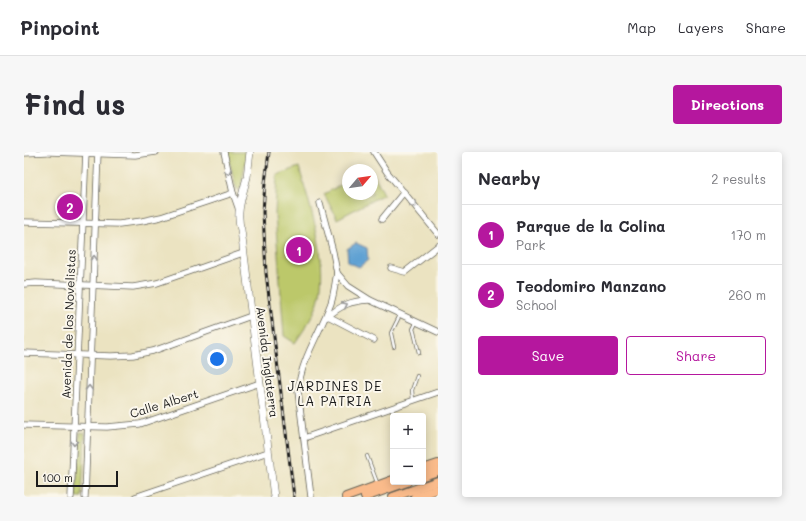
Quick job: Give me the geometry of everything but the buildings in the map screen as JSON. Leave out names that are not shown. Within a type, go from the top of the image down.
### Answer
[{"type":"main road","points":[[426,468],[438,464]]},
{"type":"main road","points":[[426,475],[438,471]]},
{"type":"main road","points":[[346,497],[390,481]]},
{"type":"main road","points":[[393,497],[438,481]]},
{"type":"main road","points":[[365,497],[399,485]]},
{"type":"main road","points":[[415,497],[438,489]]},
{"type":"street","points":[[24,154],[48,152],[142,155],[156,152]]},
{"type":"street","points":[[224,152],[233,193],[240,211]]},
{"type":"street","name":"Avenida Inglaterra","points":[[250,152],[242,194],[239,223],[274,497]]},
{"type":"street","points":[[374,152],[379,161],[438,234]]},
{"type":"street","name":"Avenida de los Novelistas","points":[[71,497],[86,153]]},
{"type":"street","name":"Avenida de los Novelistas","points":[[85,497],[98,153]]},
{"type":"street","name":"Avenida Inglaterra","points":[[241,230],[247,186],[246,178]]},
{"type":"street","points":[[382,219],[404,192]]},
{"type":"street","points":[[24,222],[83,224],[131,223],[151,219],[233,193]]},
{"type":"street","points":[[311,497],[298,391],[303,366],[331,303],[337,272],[320,203]]},
{"type":"street","points":[[391,268],[405,272],[438,246]]},
{"type":"street","points":[[24,284],[36,283],[133,287],[146,286],[243,253]]},
{"type":"street","points":[[337,272],[348,286],[370,300],[438,332]]},
{"type":"street","points":[[357,301],[361,296],[358,292]]},
{"type":"street","points":[[326,317],[345,304],[370,300]]},
{"type":"street","points":[[24,353],[91,356],[133,355],[153,350],[251,316]]},
{"type":"street","points":[[326,317],[374,340]]},
{"type":"street","name":"Calle Albert","points":[[24,425],[88,427],[140,424],[260,383]]},
{"type":"street","points":[[304,438],[438,392]]},
{"type":"street","points":[[135,497],[268,452]]},
{"type":"lane","points":[[394,347],[391,333],[400,314]]},
{"type":"lane","points":[[416,322],[413,329],[419,353]]},
{"type":"lane","points":[[413,400],[412,390],[417,376]]},
{"type":"lane","points":[[367,456],[378,485]]},
{"type":"green space","points":[[227,152],[247,152],[241,188],[239,190],[236,188]]},
{"type":"green space","points":[[299,167],[316,230],[322,278],[320,294],[316,307],[310,320],[295,343],[284,336],[275,214],[277,175]]},
{"type":"green space","points":[[378,182],[384,194],[378,197]]},
{"type":"green space","points":[[342,184],[342,200],[373,200],[337,219],[324,194]]},
{"type":"green space","points":[[80,432],[85,433],[82,497],[76,497]]},
{"type":"water","points":[[356,243],[367,248],[368,260],[359,267],[348,262],[347,249]]},
{"type":"railway","points":[[269,152],[263,212],[266,273],[294,497]]},
{"type":"place","name":"Teodomiro Manzano","points":[[70,207]]},
{"type":"place","name":"Parque de la Colina","points":[[299,250]]},
{"type":"district","name":"JARDINES DE LA PATRIA","points":[[335,392]]}]
